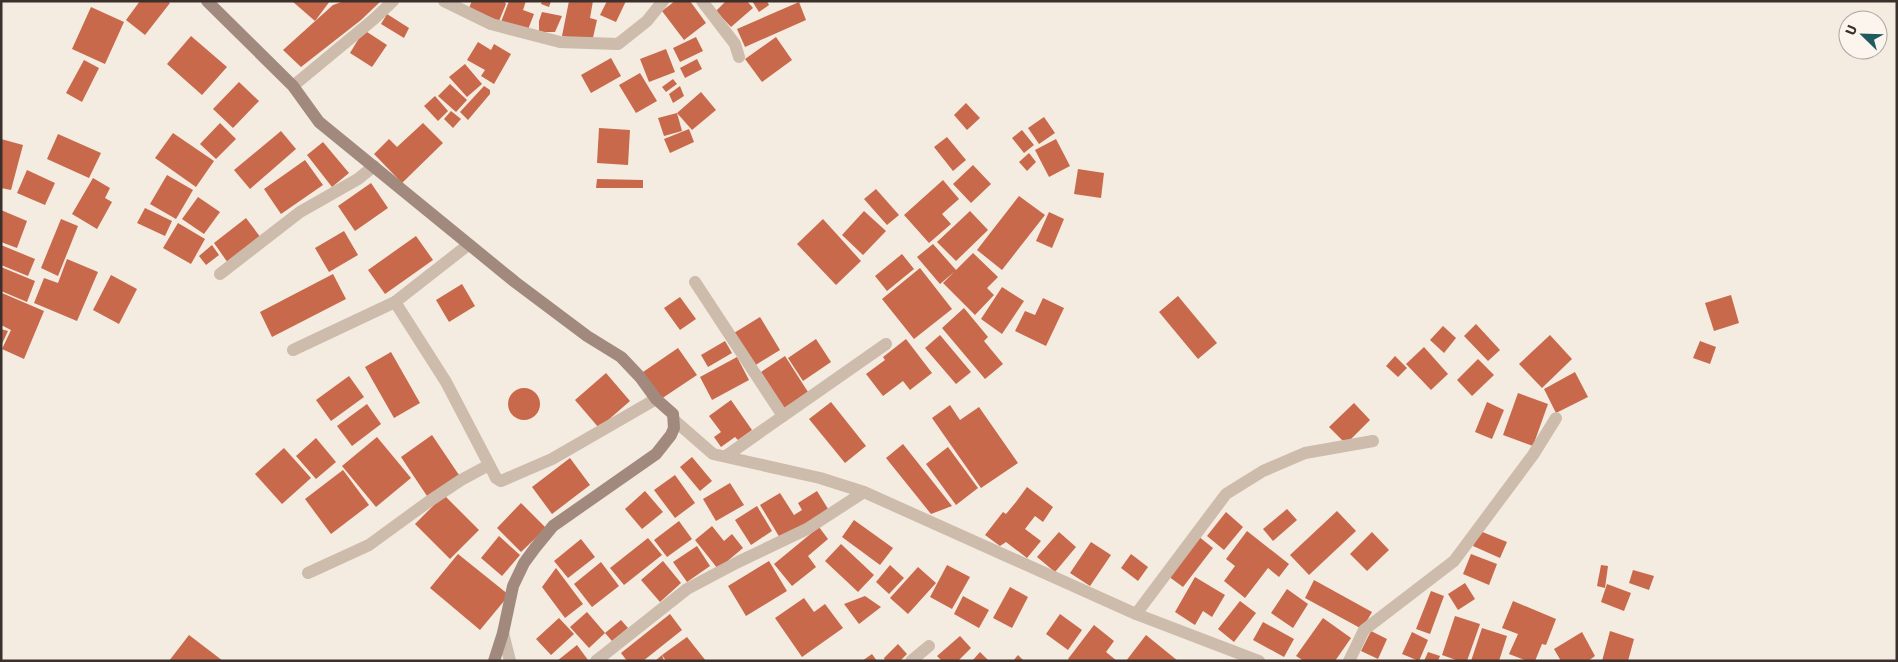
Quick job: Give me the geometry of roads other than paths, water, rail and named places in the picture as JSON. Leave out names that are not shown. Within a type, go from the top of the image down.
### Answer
[{"type":"street","points":[[207,1],[293,86],[318,122],[468,245],[587,336],[621,357],[640,377],[656,399],[673,414],[674,420],[671,435],[656,454],[553,526],[524,562],[513,586],[503,633],[494,661]]},
{"type":"street","points":[[293,86],[393,1]]},
{"type":"street","points":[[444,1],[490,24],[560,42],[618,44],[647,21],[663,1]]},
{"type":"street","points":[[702,1],[735,44],[739,57]]},
{"type":"street","points":[[220,274],[300,212],[358,179],[374,166]]},
{"type":"street","points":[[293,350],[395,302],[468,245]]},
{"type":"street","points":[[695,282],[783,416]]},
{"type":"street","points":[[395,302],[446,382],[496,478],[501,481],[552,460],[656,399]]},
{"type":"street","points":[[726,456],[886,344]]},
{"type":"street","points":[[1349,661],[1364,630],[1454,561],[1533,455],[1556,418]]},
{"type":"street","points":[[674,420],[713,454],[820,478],[864,492],[1136,614],[1259,661]]},
{"type":"street","points":[[1136,614],[1226,494],[1263,471],[1305,453],[1374,441]]},
{"type":"street","points":[[308,573],[369,546],[434,498],[461,480],[490,465]]},
{"type":"street","points":[[596,661],[687,589],[807,529],[864,492]]},
{"type":"street","points":[[503,633],[510,661]]},
{"type":"street","points":[[912,661],[929,646]]}]
